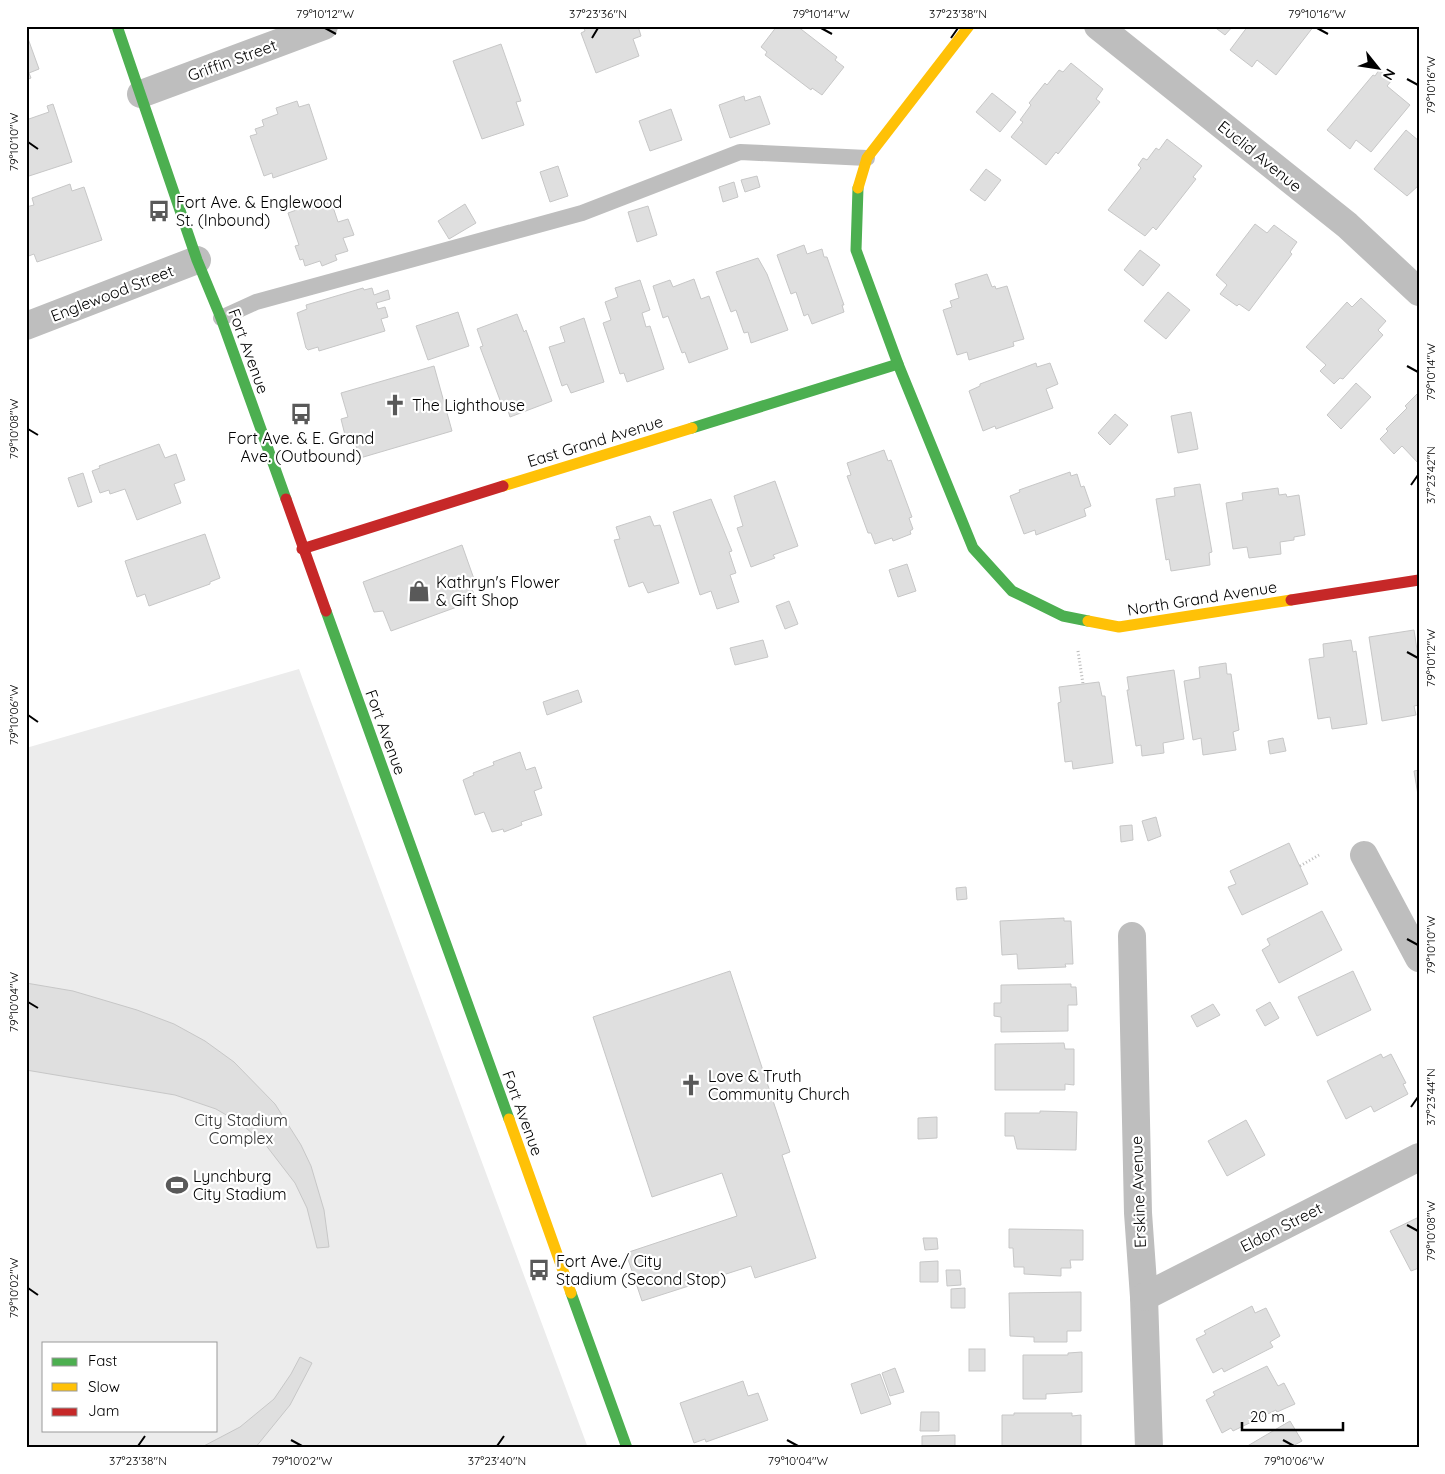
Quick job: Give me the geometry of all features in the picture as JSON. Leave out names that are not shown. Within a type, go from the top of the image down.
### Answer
[{"type":"street","name":"Fort Avenue","points":[[117,26],[197,260],[221,318],[302,549],[627,1448]]},
{"type":"street","name":"Griffin Street","points":[[141,94],[324,26]]},
{"type":"street","name":"North Grand Avenue","points":[[969,26],[867,158],[858,183],[856,250],[898,364],[972,548],[1012,591],[1063,616],[1119,627],[1419,580]]},
{"type":"street","name":"Euclid Avenue","points":[[1098,26],[1347,225],[1419,292]]},
{"type":"street","name":"Englewood Street","points":[[26,326],[197,260]]},
{"type":"street","name":"East Grand Avenue","points":[[302,549],[898,364]]},
{"type":"street","points":[[1364,855],[1419,958]]},
{"type":"street","name":"Erskine Avenue","points":[[1132,936],[1138,1212],[1144,1297],[1149,1448]]},
{"type":"street","name":"Eldon Street","points":[[1144,1297],[1419,1157]]},
{"type":"lane","points":[[221,318],[256,302],[582,213],[740,152],[867,158]]},
{"type":"path","points":[[1077,644],[1083,684]]},
{"type":"path","points":[[1300,866],[1319,855]]},
{"type":"green space","name":"City Stadium Complex","points":[[299,669],[588,1448],[26,1448],[26,748]]},
{"type":"building","points":[[583,26],[638,26],[641,36],[633,39],[639,56],[596,73],[581,33],[585,31]]},
{"type":"building","points":[[777,26],[797,26],[837,57],[835,60],[844,67],[822,95],[812,88],[811,90],[765,55],[767,52],[761,47]]},
{"type":"building","points":[[1213,26],[1233,26],[1225,35]]},
{"type":"building","points":[[1248,26],[1314,26],[1276,75],[1257,60],[1252,67],[1230,50]]},
{"type":"building","points":[[26,33],[39,69],[29,73],[31,78],[26,80]]},
{"type":"building","points":[[501,44],[521,101],[516,102],[524,125],[482,139],[453,61]]},
{"type":"building","points":[[1071,63],[1103,89],[1096,99],[1100,102],[1058,154],[1056,152],[1046,165],[1011,137],[1023,122],[1020,120],[1031,105],[1029,103],[1045,83],[1047,85],[1059,70],[1063,72]]},
{"type":"building","points":[[1379,70],[1392,80],[1387,86],[1410,105],[1371,152],[1356,140],[1350,149],[1327,130]]},
{"type":"building","points":[[992,93],[1016,112],[1000,132],[976,112]]},
{"type":"building","points":[[744,96],[745,101],[760,96],[770,124],[730,138],[719,105]]},
{"type":"building","points":[[297,101],[299,107],[309,104],[327,159],[273,178],[272,173],[264,176],[250,136],[257,134],[255,129],[264,126],[262,120],[278,114],[276,108]]},
{"type":"building","points":[[53,104],[72,162],[26,177],[26,120],[49,112],[47,106]]},
{"type":"building","points":[[671,109],[682,140],[650,151],[639,121]]},
{"type":"building","points":[[1406,130],[1419,141],[1419,185],[1407,196],[1374,169]]},
{"type":"building","points":[[1167,139],[1202,166],[1193,177],[1196,179],[1156,230],[1153,227],[1145,236],[1108,210],[1141,168],[1138,165],[1143,158],[1147,160],[1156,148],[1159,150]]},
{"type":"building","points":[[558,166],[568,196],[550,202],[540,172]]},
{"type":"building","points":[[986,169],[1001,180],[985,201],[970,190]]},
{"type":"building","points":[[757,176],[760,187],[745,192],[741,180]]},
{"type":"building","points":[[734,182],[738,197],[723,202],[719,187]]},
{"type":"building","points":[[70,184],[72,191],[84,187],[102,240],[37,262],[34,254],[26,257],[28,232],[26,207],[34,205],[32,198]]},
{"type":"building","points":[[330,198],[338,222],[348,219],[354,235],[343,238],[348,251],[335,255],[337,260],[322,266],[320,261],[305,266],[303,259],[300,260],[295,246],[299,245],[288,213]]},
{"type":"building","points":[[465,204],[476,223],[449,239],[438,221]]},
{"type":"building","points":[[648,206],[657,235],[637,242],[628,212]]},
{"type":"building","points":[[1255,224],[1267,233],[1274,225],[1297,242],[1290,252],[1292,254],[1249,311],[1239,304],[1237,306],[1220,294],[1227,285],[1216,275]]},
{"type":"building","points":[[804,245],[807,254],[822,249],[824,257],[827,257],[844,305],[842,305],[844,312],[812,324],[808,314],[804,316],[796,292],[791,294],[777,255]]},
{"type":"building","points":[[1140,250],[1160,265],[1143,286],[1124,270]]},
{"type":"building","points":[[758,258],[767,274],[788,330],[751,343],[748,332],[744,333],[736,310],[731,312],[716,272]]},
{"type":"building","points":[[987,274],[992,287],[995,286],[996,289],[1007,286],[1024,339],[1013,342],[1014,346],[969,360],[967,352],[957,355],[943,310],[952,307],[950,301],[959,298],[955,284]]},
{"type":"building","points":[[694,279],[701,299],[709,296],[728,349],[689,363],[685,352],[682,353],[668,316],[663,318],[653,286],[670,280],[673,287]]},
{"type":"building","points":[[640,280],[650,310],[642,313],[646,327],[650,326],[664,369],[627,382],[624,373],[620,374],[603,323],[611,320],[605,302],[618,297],[615,288]]},
{"type":"building","points":[[363,288],[364,290],[372,288],[374,295],[388,290],[390,299],[376,303],[378,309],[385,307],[388,317],[381,319],[385,331],[319,351],[318,347],[308,350],[297,313],[307,309],[306,305]]},
{"type":"building","points":[[1168,292],[1190,310],[1166,339],[1144,321]]},
{"type":"building","points":[[1361,298],[1386,321],[1378,330],[1383,335],[1343,379],[1340,378],[1334,384],[1320,371],[1326,365],[1306,347],[1347,302],[1352,307]]},
{"type":"building","points":[[458,312],[469,346],[428,360],[416,326]]},
{"type":"building","points":[[517,314],[524,332],[526,330],[552,401],[510,417],[507,407],[503,408],[480,347],[483,346],[477,329]]},
{"type":"building","points":[[584,318],[604,382],[571,393],[567,384],[562,386],[549,347],[565,342],[560,327]]},
{"type":"building","points":[[1036,363],[1037,367],[1050,363],[1058,384],[1046,389],[1053,408],[996,429],[995,426],[983,431],[969,391],[980,386],[980,384]]},
{"type":"building","name":"The Lighthouse","points":[[434,366],[452,431],[360,458],[352,433],[345,435],[341,419],[348,417],[341,393]]},
{"type":"building","points":[[1356,383],[1371,397],[1341,429],[1327,415]]},
{"type":"building","points":[[1419,392],[1419,464],[1402,446],[1394,454],[1380,439],[1388,431],[1386,429],[1407,408],[1405,406]]},
{"type":"building","points":[[1191,412],[1198,449],[1178,453],[1171,416]]},
{"type":"building","points":[[1115,414],[1128,425],[1110,445],[1098,433]]},
{"type":"building","points":[[159,444],[165,458],[176,454],[185,480],[174,484],[181,503],[137,520],[125,489],[110,494],[109,490],[100,493],[92,471],[100,468],[99,466]]},
{"type":"building","points":[[884,450],[888,461],[891,460],[912,517],[909,518],[913,529],[910,531],[911,534],[893,541],[892,538],[875,544],[871,533],[868,533],[847,476],[851,475],[847,463]]},
{"type":"building","points":[[1070,472],[1071,476],[1077,474],[1081,487],[1084,486],[1091,506],[1084,509],[1086,516],[1036,535],[1035,530],[1024,534],[1010,496],[1020,492],[1019,490]]},
{"type":"building","points":[[83,473],[92,502],[78,507],[68,478]]},
{"type":"building","points":[[775,481],[798,546],[773,555],[775,558],[751,567],[737,528],[743,526],[734,496]]},
{"type":"building","points":[[1200,484],[1212,552],[1209,553],[1210,565],[1171,571],[1169,559],[1166,560],[1156,499],[1175,496],[1174,488]]},
{"type":"building","points":[[1278,488],[1279,495],[1286,494],[1287,497],[1299,495],[1305,535],[1294,537],[1294,540],[1280,542],[1281,554],[1249,558],[1247,547],[1233,549],[1226,503],[1243,500],[1242,493]]},
{"type":"building","points":[[711,499],[732,551],[729,552],[736,573],[730,575],[739,602],[717,609],[711,591],[700,595],[673,512]]},
{"type":"building","points":[[650,516],[654,526],[660,525],[679,583],[648,593],[643,582],[629,587],[614,540],[620,539],[616,527]]},
{"type":"building","points":[[205,534],[220,578],[210,582],[210,584],[149,606],[145,594],[137,597],[125,561]]},
{"type":"building","name":"Kathryn's Flower & Gift Shop","points":[[462,545],[474,579],[469,581],[476,600],[391,631],[383,611],[374,612],[363,582]]},
{"type":"building","points":[[907,564],[916,591],[898,597],[889,570]]},
{"type":"building","points":[[789,601],[798,624],[785,629],[776,606]]},
{"type":"building","points":[[1414,630],[1419,663],[1419,705],[1414,706],[1416,715],[1382,721],[1369,637]]},
{"type":"building","points":[[763,640],[768,657],[735,665],[730,648]]},
{"type":"building","points":[[1351,640],[1353,652],[1356,651],[1367,724],[1332,729],[1330,717],[1318,719],[1309,659],[1324,657],[1323,644]]},
{"type":"building","points":[[1226,663],[1227,674],[1231,674],[1239,730],[1233,732],[1236,750],[1203,755],[1201,738],[1193,740],[1184,681],[1200,678],[1199,667]]},
{"type":"building","points":[[1174,670],[1184,739],[1163,743],[1164,753],[1142,756],[1141,745],[1136,746],[1127,690],[1129,690],[1127,677]]},
{"type":"building","points":[[1099,682],[1102,696],[1105,696],[1113,763],[1073,769],[1072,761],[1065,762],[1058,703],[1061,702],[1059,687]]},
{"type":"building","points":[[578,690],[582,702],[547,715],[543,702]]},
{"type":"building","points":[[1283,738],[1286,751],[1270,754],[1268,741]]},
{"type":"building","points":[[520,752],[526,770],[535,767],[542,788],[534,791],[542,815],[521,822],[522,825],[504,832],[503,829],[492,832],[484,812],[475,815],[463,780],[474,775],[473,773],[494,765],[493,762]]},
{"type":"building","points":[[1419,770],[1419,801],[1414,771]]},
{"type":"building","points":[[1156,817],[1161,836],[1148,841],[1142,821]]},
{"type":"building","points":[[1132,825],[1133,840],[1121,842],[1120,826]]},
{"type":"building","points":[[1289,843],[1308,884],[1242,915],[1228,887],[1236,884],[1230,871]]},
{"type":"building","points":[[966,887],[967,899],[957,900],[956,888]]},
{"type":"building","points":[[1322,911],[1342,950],[1279,983],[1262,950],[1270,945],[1267,939]]},
{"type":"building","points":[[1064,918],[1064,921],[1071,921],[1073,964],[1065,964],[1066,967],[1018,969],[1017,954],[1002,955],[1000,921]]},
{"type":"building","name":"Love & Truth Community Church","points":[[730,971],[790,1152],[782,1155],[816,1258],[755,1278],[751,1266],[642,1301],[626,1253],[737,1216],[722,1173],[652,1197],[593,1017]]},
{"type":"building","points":[[1353,971],[1371,1010],[1317,1036],[1298,997]]},
{"type":"building","points":[[26,983],[73,991],[137,1010],[174,1024],[205,1041],[234,1062],[275,1104],[301,1145],[311,1166],[324,1210],[329,1247],[317,1248],[307,1208],[295,1183],[265,1144],[240,1123],[216,1109],[175,1095],[26,1070]]},
{"type":"building","points":[[1071,984],[1071,987],[1076,987],[1077,1005],[1068,1005],[1068,1031],[1001,1032],[1001,1017],[994,1016],[994,1003],[1001,1003],[1001,985]]},
{"type":"building","points":[[1270,1002],[1279,1018],[1265,1026],[1256,1010]]},
{"type":"building","points":[[1213,1004],[1220,1015],[1197,1027],[1191,1016]]},
{"type":"building","points":[[1064,1043],[1065,1049],[1074,1049],[1074,1085],[1065,1084],[1065,1090],[995,1090],[995,1044]]},
{"type":"building","points":[[1381,1054],[1383,1058],[1391,1054],[1406,1083],[1403,1084],[1408,1094],[1374,1112],[1371,1106],[1346,1119],[1327,1081]]},
{"type":"building","points":[[1040,1111],[1077,1112],[1076,1150],[1017,1149],[1014,1136],[1005,1136],[1005,1113],[1040,1113]]},
{"type":"building","points":[[937,1117],[937,1138],[918,1139],[918,1118]]},
{"type":"building","points":[[1246,1120],[1265,1155],[1227,1176],[1208,1141]]},
{"type":"building","points":[[1419,1217],[1419,1268],[1411,1271],[1390,1231]]},
{"type":"building","points":[[1009,1229],[1083,1230],[1083,1260],[1070,1260],[1071,1268],[1061,1268],[1061,1276],[1024,1274],[1024,1267],[1014,1267],[1013,1248],[1009,1248]]},
{"type":"building","points":[[923,1238],[937,1238],[938,1249],[925,1250]]},
{"type":"building","points":[[938,1261],[938,1282],[920,1282],[920,1262]]},
{"type":"building","points":[[946,1270],[960,1270],[961,1285],[947,1286]]},
{"type":"building","points":[[965,1288],[965,1308],[951,1308],[951,1289]]},
{"type":"building","points":[[1081,1292],[1081,1331],[1067,1331],[1067,1342],[1034,1342],[1034,1337],[1010,1336],[1009,1293]]},
{"type":"building","points":[[1252,1306],[1255,1313],[1266,1308],[1280,1336],[1270,1342],[1273,1347],[1224,1372],[1222,1368],[1213,1373],[1196,1339],[1206,1334],[1204,1331]]},
{"type":"building","points":[[969,1349],[985,1349],[985,1371],[969,1371]]},
{"type":"building","points":[[1082,1352],[1082,1392],[1046,1394],[1046,1399],[1023,1399],[1023,1355],[1068,1355],[1068,1353]]},
{"type":"building","points":[[300,1357],[312,1363],[290,1405],[255,1448],[200,1448],[240,1427],[274,1399]]},
{"type":"building","points":[[1267,1366],[1278,1386],[1284,1383],[1295,1404],[1277,1412],[1276,1410],[1233,1431],[1231,1428],[1222,1433],[1206,1400],[1215,1395],[1213,1392]]},
{"type":"building","points":[[895,1368],[904,1392],[890,1396],[882,1373]]},
{"type":"building","points":[[880,1374],[891,1404],[861,1414],[851,1384]]},
{"type":"building","points":[[743,1381],[748,1396],[758,1393],[768,1420],[706,1442],[705,1439],[694,1443],[680,1403]]},
{"type":"building","points":[[921,1412],[939,1412],[939,1431],[920,1431]]},
{"type":"building","points":[[1014,1413],[1072,1413],[1072,1416],[1081,1415],[1081,1448],[1002,1448],[1002,1415],[1014,1415]]},
{"type":"building","points":[[1290,1421],[1302,1441],[1289,1448],[1244,1448]]},
{"type":"building","points":[[955,1435],[955,1448],[922,1448],[922,1436]]},
{"type":"building","points":[[26,1445],[44,1448],[26,1448]]},
{"type":"traffic: fast","points":[[117,26],[197,260],[221,318],[286,499]]},
{"type":"traffic: fast","points":[[858,188],[856,250],[898,364],[973,548],[1012,591],[1063,616],[1088,621]]},
{"type":"traffic: fast","points":[[692,428],[898,364]]},
{"type":"traffic: fast","points":[[326,611],[509,1119]]},
{"type":"traffic: fast","points":[[571,1293],[627,1448]]},
{"type":"traffic: slow","points":[[858,188],[867,158],[969,26]]},
{"type":"traffic: slow","points":[[503,486],[692,428]]},
{"type":"traffic: slow","points":[[1088,621],[1119,627],[1291,600]]},
{"type":"traffic: slow","points":[[509,1119],[571,1293]]},
{"type":"traffic: jam","points":[[302,549],[503,486]]},
{"type":"traffic: jam","points":[[286,499],[326,611]]},
{"type":"traffic: jam","points":[[1291,600],[1419,580]]},
{"type":"place","name":"Fort Ave. & Englewood St. (Inbound)","points":[[159,211]]},
{"type":"place","name":"The Lighthouse","points":[[395,405]]},
{"type":"place","name":"Fort Ave. & E. Grand Ave. (Outbound)","points":[[301,414]]},
{"type":"place","name":"Kathryn's Flower & Gift Shop","points":[[419,591]]},
{"type":"place","name":"Love & Truth Community Church","points":[[691,1085]]},
{"type":"place","name":"Lynchburg City Stadium","points":[[177,1185]]},
{"type":"place","name":"Fort Ave./ City Stadium (Second Stop)","points":[[539,1270]]}]
